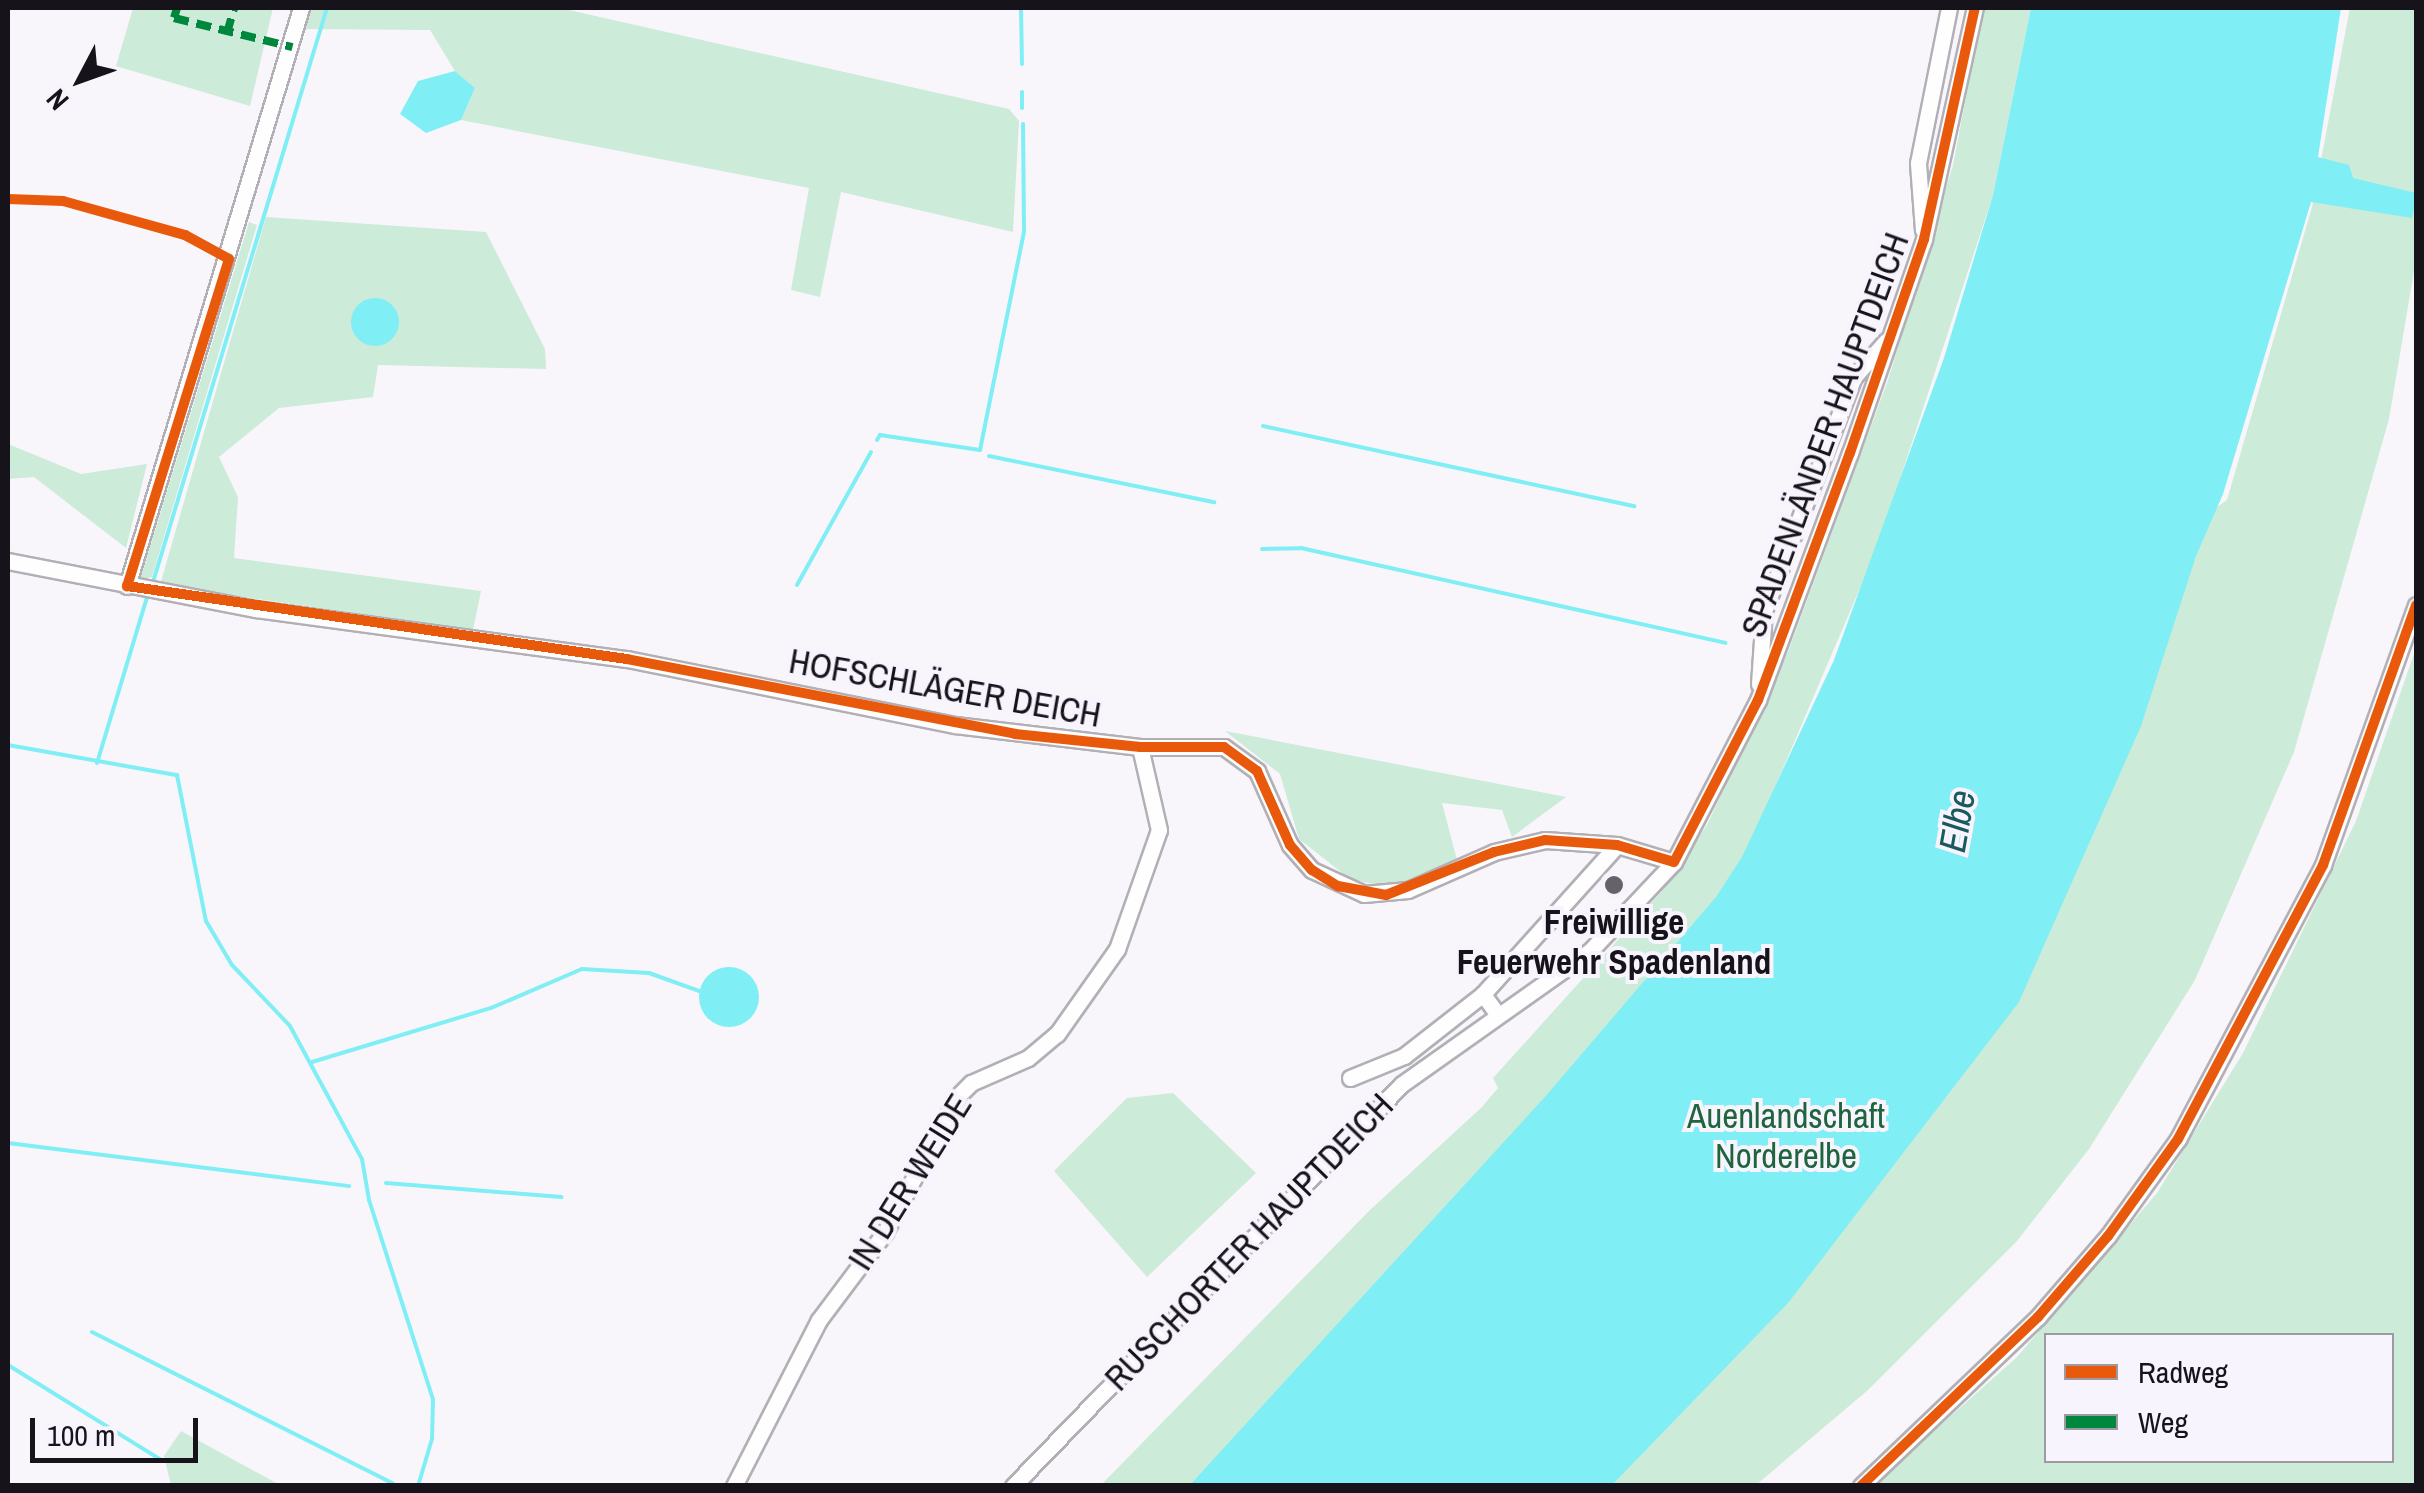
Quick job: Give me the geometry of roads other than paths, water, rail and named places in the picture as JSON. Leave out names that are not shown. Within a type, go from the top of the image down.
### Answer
[{"type":"street","points":[[142,589],[301,8]]},
{"type":"street","points":[[1924,238],[1918,163],[1949,8]]},
{"type":"street","name":"SPADENLÄNDER HAUPTDEICH","points":[[1674,862],[1758,700],[1892,334],[1924,238],[1975,8]]},
{"type":"street","name":"SPADENLÄNDER HAUPTDEICH","points":[[1758,700],[1764,611],[1854,378],[1892,334]]},
{"type":"street","name":"HOFSCHLÄGER DEICH","points":[[8,561],[142,589],[628,659],[954,724],[1140,747],[1198,745],[1242,756],[1270,794],[1290,846],[1325,878],[1364,894],[1408,890],[1520,844],[1570,839],[1617,846],[1674,862]]},
{"type":"street","points":[[1861,1486],[2038,1317],[2108,1236],[2178,1139],[2323,865],[2416,605]]},
{"type":"street","name":"IN DER WEIDE","points":[[734,1486],[818,1320],[885,1232],[956,1097],[982,1077],[1028,1058],[1057,1034],[1117,949],[1158,830],[1140,747]]},
{"type":"street","name":"RUSCHORTER HAUPTDEICH","points":[[1350,1078],[1391,1064],[1484,994],[1617,846]]},
{"type":"street","name":"RUSCHORTER HAUPTDEICH","points":[[1013,1486],[1402,1084],[1624,922],[1674,862]]},
{"type":"street","points":[[1484,994],[1498,1016]]},
{"type":"water","name":"Elbe","points":[[2031,8],[2341,8],[2318,157],[2349,165],[2353,178],[2416,193],[2416,199],[2412,218],[2311,202],[2223,494],[2196,556],[2141,726],[2019,1002],[1788,1303],[1612,1485],[1190,1485],[1544,1098],[1716,897],[1742,857],[1834,660],[1944,358],[1993,195]]},
{"type":"water","points":[[455,71],[475,88],[461,120],[426,133],[400,114],[418,81]]},
{"type":"water","points":[[375,298],[392,305],[399,322],[392,339],[375,346],[358,339],[351,322],[358,305]]},
{"type":"water","points":[[729,967],[751,975],[759,997],[751,1019],[729,1027],[707,1019],[699,997],[707,975]]},
{"type":"waterway","points":[[153,582],[327,8]]},
{"type":"waterway","points":[[1021,8],[1022,64]]},
{"type":"waterway","points":[[1022,92],[1022,108]]},
{"type":"waterway","points":[[877,440],[880,435],[980,450],[1024,231],[1023,124]]},
{"type":"waterway","points":[[1263,426],[1634,506]]},
{"type":"waterway","points":[[797,585],[871,452]]},
{"type":"waterway","points":[[989,456],[1214,502]]},
{"type":"waterway","points":[[1262,549],[1301,548],[1726,643]]},
{"type":"waterway","points":[[97,763],[149,591]]},
{"type":"waterway","points":[[8,745],[177,775],[206,921],[232,965],[290,1026],[362,1159],[369,1200],[433,1399],[432,1439],[418,1486]]},
{"type":"waterway","points":[[312,1062],[491,1008],[582,969],[649,973],[699,991]]},
{"type":"waterway","points":[[8,1143],[349,1186]]},
{"type":"waterway","points":[[386,1183],[561,1197]]},
{"type":"waterway","points":[[92,1332],[392,1483]]},
{"type":"waterway","points":[[8,1365],[163,1461]]},
{"type":"place","name":"Freiwillige Feuerwehr Spadenland","points":[[1614,885]]},
{"type":"park label","name":"Auenlandschaft Norderelbe","points":[[1786,1136]]}]
